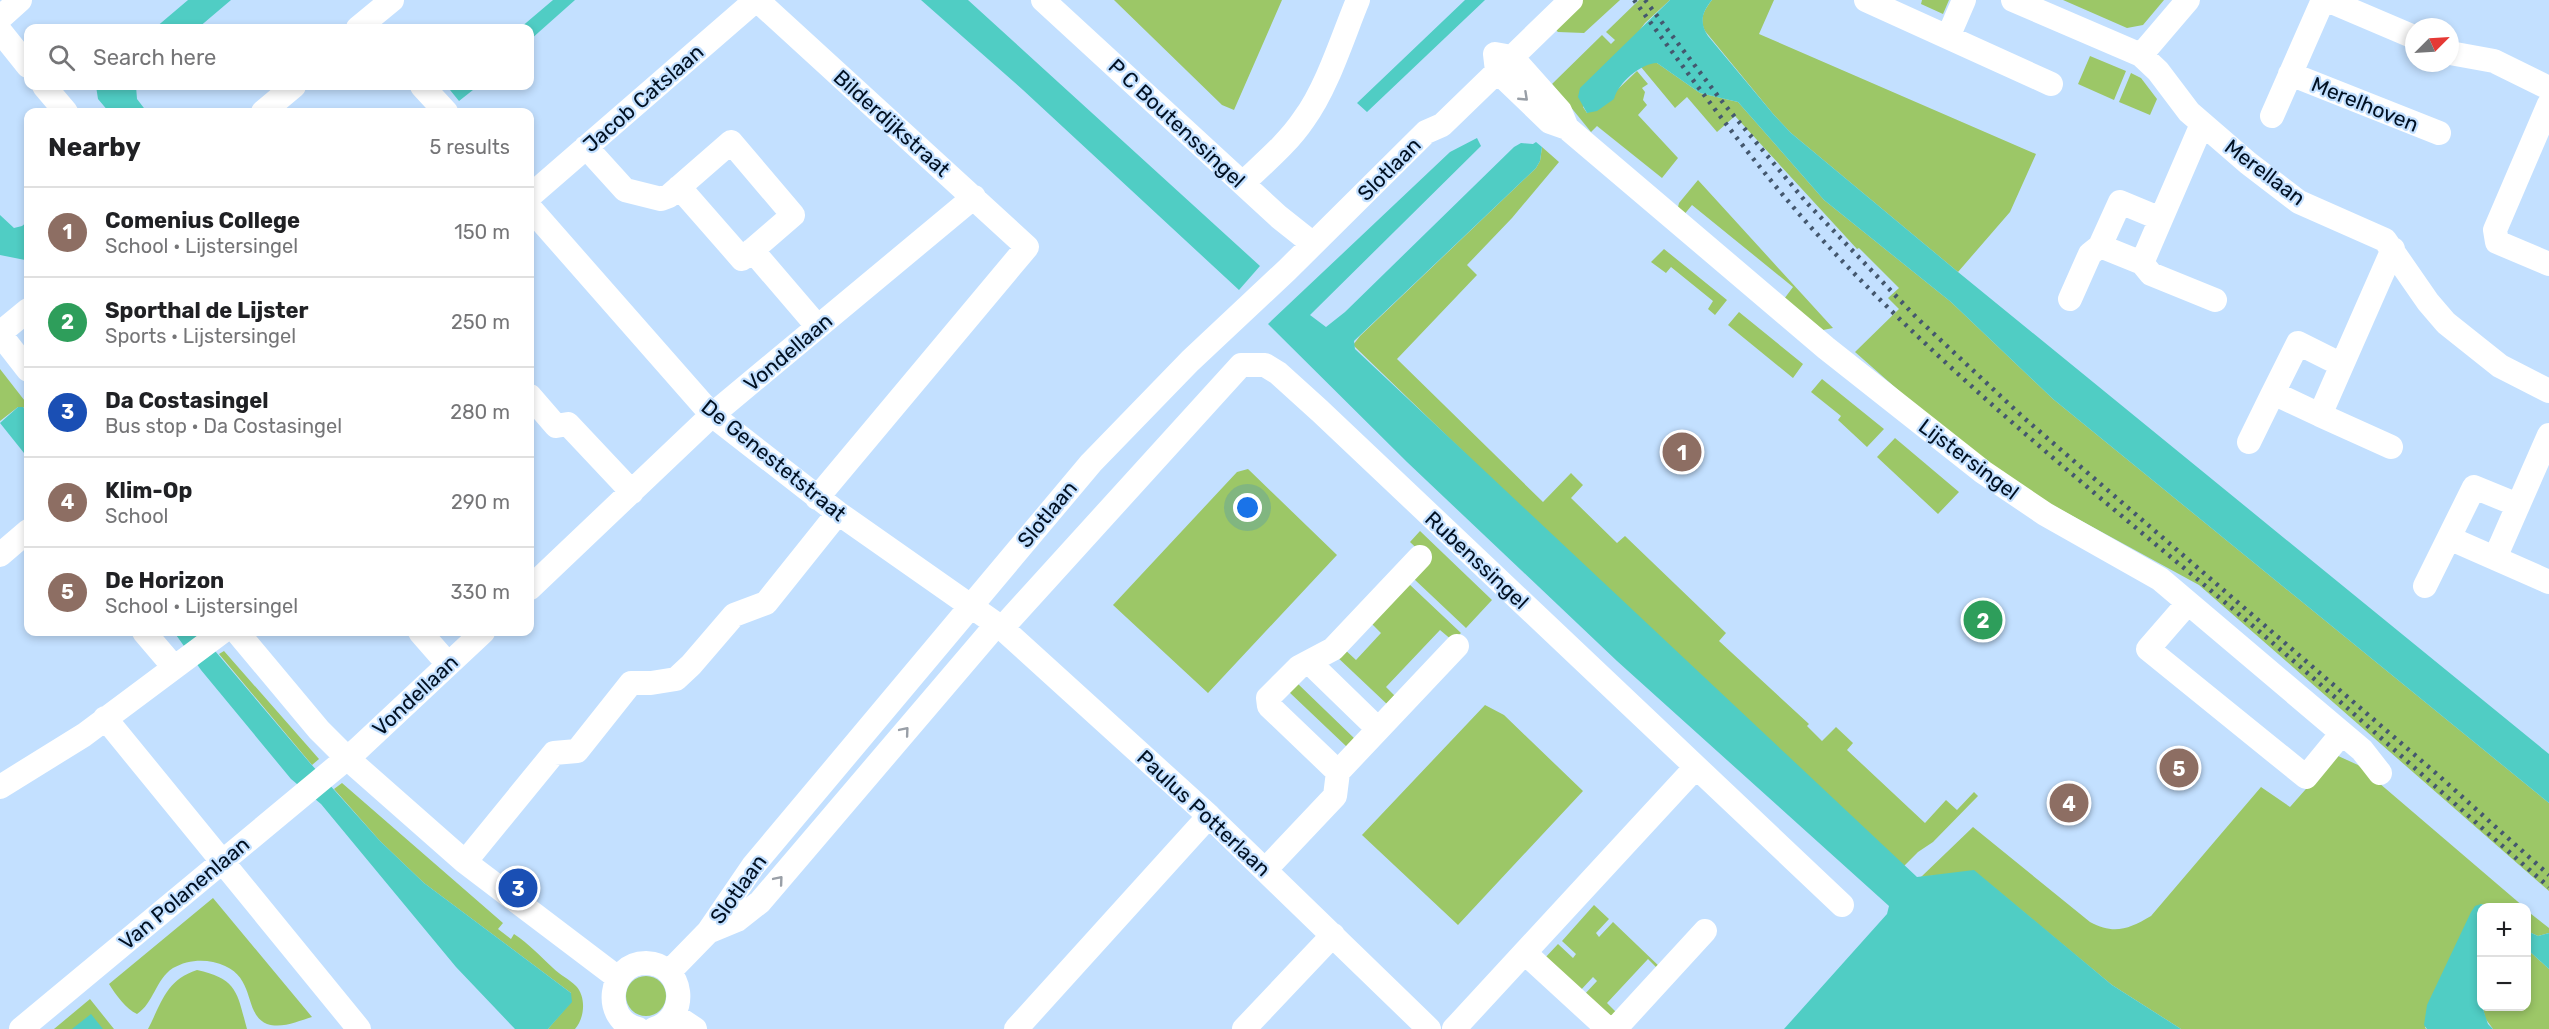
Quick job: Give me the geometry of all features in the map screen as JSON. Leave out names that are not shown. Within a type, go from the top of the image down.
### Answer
[{"type":"street","points":[[0,18],[21,0]]},
{"type":"street","points":[[367,24],[392,0]]},
{"type":"street","name":"Jacob Catslaan","points":[[534,192],[756,0]]},
{"type":"street","name":"Bilderdijkstraat","points":[[756,0],[1027,247],[817,498]]},
{"type":"street","points":[[1243,183],[1291,136],[1305,118],[1317,98],[1358,0]]},
{"type":"street","name":"Slotlaan","points":[[669,972],[708,932],[753,866],[1091,463],[1191,361],[1426,132],[1442,125],[1501,61],[1551,0]]},
{"type":"street","name":"Slotlaan","points":[[1501,61],[1571,0]]},
{"type":"street","points":[[1866,0],[2051,84]]},
{"type":"street","points":[[1948,38],[1964,0]]},
{"type":"street","name":"Merellaan","points":[[2013,0],[2141,56],[2158,71],[2189,112],[2202,124],[2298,202],[2385,240],[2428,302],[2446,323],[2500,366],[2549,391]]},
{"type":"street","points":[[2141,56],[2188,0]]},
{"type":"street","name":"Merelhoven","points":[[2272,116],[2325,0],[2353,5],[2405,32]]},
{"type":"street","name":"P C Boutenssingel","points":[[1048,2],[1279,217],[1313,244]]},
{"type":"street","points":[[0,31],[24,61]]},
{"type":"street","points":[[2459,55],[2494,61],[2549,88]]},
{"type":"street","name":"Lijstersingel","points":[[1501,61],[1560,111],[1567,128],[1826,348],[1983,472],[2045,514],[2160,579],[2362,750],[2380,773]]},
{"type":"street","name":"Merelhoven","points":[[2290,74],[2439,133]]},
{"type":"street","points":[[47,90],[63,108]]},
{"type":"street","points":[[268,108],[289,90]]},
{"type":"street","points":[[426,90],[442,108]]},
{"type":"street","points":[[2547,258],[2497,242],[2495,230],[2549,104]]},
{"type":"street","name":"Merellaan","points":[[2142,263],[2202,124]]},
{"type":"street","points":[[585,147],[625,190],[661,199],[669,196],[679,187],[731,142],[793,215],[742,259],[679,187]]},
{"type":"street","name":"Vondellaan","points":[[534,582],[712,415],[974,197]]},
{"type":"street","points":[[2070,298],[2090,254],[2100,246],[2120,202],[2161,219]]},
{"type":"street","name":"De Genestetstraat","points":[[534,213],[712,415],[817,498],[970,605]]},
{"type":"street","points":[[2100,246],[2142,263],[2151,274],[2215,300]]},
{"type":"street","points":[[2320,415],[2393,249]]},
{"type":"street","points":[[752,250],[818,327]]},
{"type":"street","points":[[24,312],[0,333],[24,365]]},
{"type":"street","points":[[2249,442],[2298,343],[2342,365]]},
{"type":"street","name":"Slotlaan","points":[[708,932],[737,920],[760,902],[999,626],[1241,365],[1251,364]]},
{"type":"street","name":"Rubenssingel","points":[[1251,364],[1265,365],[1295,388],[1842,905]]},
{"type":"street","points":[[2273,393],[2391,447]]},
{"type":"street","points":[[534,401],[556,426],[568,424],[632,492]]},
{"type":"street","points":[[2495,558],[2549,435]]},
{"type":"street","points":[[2425,586],[2474,487],[2518,506]]},
{"type":"street","points":[[465,862],[554,753],[577,751],[631,683],[676,679],[692,666],[734,615],[766,603],[838,513]]},
{"type":"street","points":[[0,555],[24,534]]},
{"type":"street","points":[[2449,538],[2549,582]]},
{"type":"street","points":[[1338,772],[1267,704],[1268,698],[1299,667],[1333,649],[1419,557]]},
{"type":"street","points":[[2188,603],[2148,649],[2306,777],[2342,733]]},
{"type":"street","name":"Paulus Potterlaan","points":[[970,605],[999,626],[1209,816],[1429,1029]]},
{"type":"street","points":[[149,636],[179,662]]},
{"type":"street","points":[[0,788],[84,735],[217,636]]},
{"type":"street","points":[[240,636],[319,730],[338,765],[618,978]]},
{"type":"street","points":[[424,636],[448,664]]},
{"type":"street","name":"Vondellaan","points":[[338,765],[479,636]]},
{"type":"street","points":[[1266,870],[1335,796],[1338,789],[1338,772],[1457,646]]},
{"type":"street","points":[[1310,662],[1378,729]]},
{"type":"street","points":[[105,718],[359,1029]]},
{"type":"street","name":"Van Polanenlaan","points":[[21,1029],[338,765]]},
{"type":"street","points":[[1454,1029],[1696,767]]},
{"type":"street","points":[[1016,1029],[1209,816]]},
{"type":"street","points":[[1615,1029],[1705,931]]},
{"type":"street","points":[[1244,1029],[1333,935]]},
{"type":"street","points":[[1525,953],[1608,1029]]},
{"type":"street","points":[[627,1027],[615,1010],[614,985],[618,978],[633,965],[642,963],[661,966],[669,972],[675,980],[680,998],[674,1015],[668,1022],[654,1029]]},
{"type":"street","points":[[674,1015],[695,1029]]},
{"type":"shaded area","points":[[188,0],[231,0],[203,24],[160,24]]},
{"type":"shaded area","points":[[553,0],[575,0],[534,36],[534,24],[525,24]]},
{"type":"shaded area","points":[[921,0],[968,0],[1260,266],[1239,290],[1023,90]]},
{"type":"shaded area","points":[[1114,0],[1282,0],[1234,110],[1222,105]]},
{"type":"shaded area","points":[[1465,0],[1485,0],[1367,112],[1357,103]]},
{"type":"shaded area","points":[[1579,0],[1620,0],[1584,33],[1558,32],[1553,27]]},
{"type":"shaded area","points":[[1639,0],[1670,0],[1645,23],[1583,107],[1587,113],[1616,91],[1637,71],[1648,84],[1642,88],[1645,92],[1643,100],[1647,105],[1638,115],[1678,158],[1662,178],[1597,126],[1591,132],[1552,84],[1602,35],[1611,44],[1615,40],[1606,32]]},
{"type":"shaded area","points":[[1670,0],[1712,0],[1703,17],[1703,26],[1708,36],[1791,133],[2549,754],[2549,803],[2053,399],[1951,302],[1824,200],[1738,102],[1700,93],[1657,63],[1637,70],[1620,87],[1614,99],[1597,111],[1587,113],[1578,97],[1580,88]]},
{"type":"shaded area","points":[[1712,0],[1774,0],[1759,34],[2036,154],[2010,212],[1958,272],[1791,133],[1774,115],[1705,31],[1702,22],[1703,15]]},
{"type":"shaded area","points":[[1922,0],[1949,0],[1943,14],[1921,4]]},
{"type":"shaded area","points":[[2063,0],[2164,0],[2143,25],[2127,28]]},
{"type":"shaded area","points":[[2090,56],[2126,71],[2114,100],[2078,84]]},
{"type":"shaded area","points":[[1648,63],[1657,63],[1700,93],[1738,102],[1824,200],[1951,302],[2053,399],[2549,803],[2549,891],[2199,585],[1990,471],[1855,352],[1899,309],[1888,298],[1899,288],[1859,248],[1857,249],[1735,116],[1717,132],[1687,97],[1675,108],[1641,67]]},
{"type":"shaded area","points":[[2131,73],[2141,78],[2157,99],[2150,115],[2119,102]]},
{"type":"shaded area","points":[[97,90],[136,90],[137,99],[144,108],[106,108],[98,99]]},
{"type":"shaded area","points":[[450,90],[473,90],[459,101]]},
{"type":"shaded area","points":[[1477,138],[1481,146],[1310,315],[1326,327],[1345,312],[1514,147],[1521,143],[1536,142],[1542,147],[1540,161],[1536,168],[1354,341],[1355,349],[1917,877],[1974,870],[2112,985],[2181,1029],[1784,1029],[1887,914],[1889,906],[1617,661],[1407,462],[1268,324],[1450,152]]},
{"type":"shaded area","points":[[1542,147],[1559,162],[1512,218],[1467,265],[1477,275],[1397,359],[1543,502],[1571,473],[1583,485],[1571,498],[1617,543],[1625,536],[1726,633],[1719,641],[1809,724],[1807,726],[1822,741],[1836,727],[1853,743],[1847,750],[1925,823],[1946,800],[1957,810],[1974,792],[1978,796],[1933,842],[1918,852],[1904,866],[1499,486],[1353,345],[1536,168],[1540,161]]},
{"type":"shaded area","points":[[1698,180],[1833,328],[1823,330],[1784,299],[1793,287],[1692,205],[1683,216],[1678,207],[1679,203]]},
{"type":"shaded area","points":[[0,215],[14,228],[24,224],[24,260],[0,255]]},
{"type":"shaded area","points":[[1664,249],[1727,300],[1715,315],[1708,309],[1713,301],[1671,267],[1666,273],[1651,262]]},
{"type":"shaded area","points":[[1739,312],[1803,364],[1793,378],[1728,325]]},
{"type":"shaded area","points":[[0,369],[24,400],[24,408],[18,407],[0,421]]},
{"type":"shaded area","points":[[1822,379],[1884,429],[1867,447],[1838,420],[1841,416],[1811,392]]},
{"type":"shaded area","points":[[18,407],[23,407],[24,453],[0,423]]},
{"type":"shaded area","points":[[1895,438],[1959,492],[1938,514],[1877,457]]},
{"type":"shaded area","points":[[1248,469],[1337,555],[1208,693],[1113,605],[1237,472]]},
{"type":"shaded area","points":[[1420,531],[1492,600],[1466,628],[1413,578],[1429,560],[1410,542]]},
{"type":"shaded area","points":[[1408,583],[1461,633],[1453,641],[1440,630],[1386,687],[1399,700],[1389,706],[1335,655],[1342,647],[1356,660],[1381,633],[1371,623]]},
{"type":"shaded area","points":[[177,636],[202,636],[310,763],[380,841],[424,883],[571,993],[572,1002],[548,1029],[515,1029],[456,967],[321,804],[291,779],[201,670]]},
{"type":"shaded area","points":[[224,651],[319,759],[312,765],[219,654]]},
{"type":"shaded area","points":[[1296,682],[1355,739],[1347,747],[1288,691]]},
{"type":"shaded area","points":[[1485,705],[1504,715],[1583,791],[1458,925],[1362,835]]},
{"type":"shaded area","points":[[2336,755],[2358,765],[2519,903],[2477,903],[2477,913],[2425,1028],[2427,1029],[2181,1029],[2112,985],[1974,871],[1921,877],[1973,827],[2090,922],[2107,928],[2121,929],[2151,916],[2261,787],[2290,807]]},
{"type":"shaded area","points":[[342,783],[503,923],[498,929],[511,939],[514,934],[576,986],[582,996],[583,1008],[575,1029],[548,1029],[571,1002],[571,993],[424,883],[380,841],[334,789]]},
{"type":"shaded area","points":[[213,898],[312,1017],[284,1025],[267,1024],[259,1019],[254,1011],[237,974],[227,967],[203,961],[188,962],[173,968],[162,979],[147,1004],[137,1014],[121,1001],[109,984]]},
{"type":"shaded area","points":[[1594,905],[1609,919],[1596,933],[1599,937],[1613,922],[1661,968],[1659,970],[1648,959],[1607,1003],[1618,1014],[1609,1016],[1583,996],[1597,981],[1593,977],[1579,992],[1544,959],[1558,944],[1573,958],[1576,954],[1562,941]]},
{"type":"shaded area","points":[[2477,905],[2477,1011],[2484,1011],[2488,1024],[2493,1029],[2427,1029],[2424,1025],[2427,1005]]},
{"type":"shaded area","points":[[2531,914],[2549,928],[2549,933],[2538,936],[2531,933]]},
{"type":"shaded area","points":[[2531,933],[2538,936],[2549,933],[2549,969],[2531,953]]},
{"type":"shaded area","points":[[2531,953],[2549,969],[2549,1029],[2493,1029],[2485,1018],[2484,1011],[2531,1011]]},
{"type":"shaded area","points":[[197,970],[221,978],[234,989],[247,1029],[148,1029],[166,993],[178,980]]},
{"type":"shaded area","points":[[646,976],[660,982],[666,996],[660,1010],[646,1016],[632,1010],[626,996],[632,982]]},
{"type":"shaded area","points":[[90,999],[114,1029],[54,1029]]},
{"type":"shaded area","points":[[91,1014],[103,1029],[72,1029]]},
{"type":"railway","points":[[1634,0],[1777,188],[1802,218],[1877,297],[2029,437],[2318,682],[2549,887]]},
{"type":"railway","points":[[1645,0],[1724,104],[1806,202],[1917,318],[2024,418],[2438,775],[2549,875]]},
{"type":"place","name":"Comenius College","points":[[1682,452]]},
{"type":"place","name":"Sporthal de Lijster","points":[[1983,620]]},
{"type":"place","name":"De Horizon","points":[[2179,768]]},
{"type":"place","name":"Klim-Op","points":[[2069,803]]},
{"type":"place","name":"Da Costasingel","points":[[518,888]]}]
